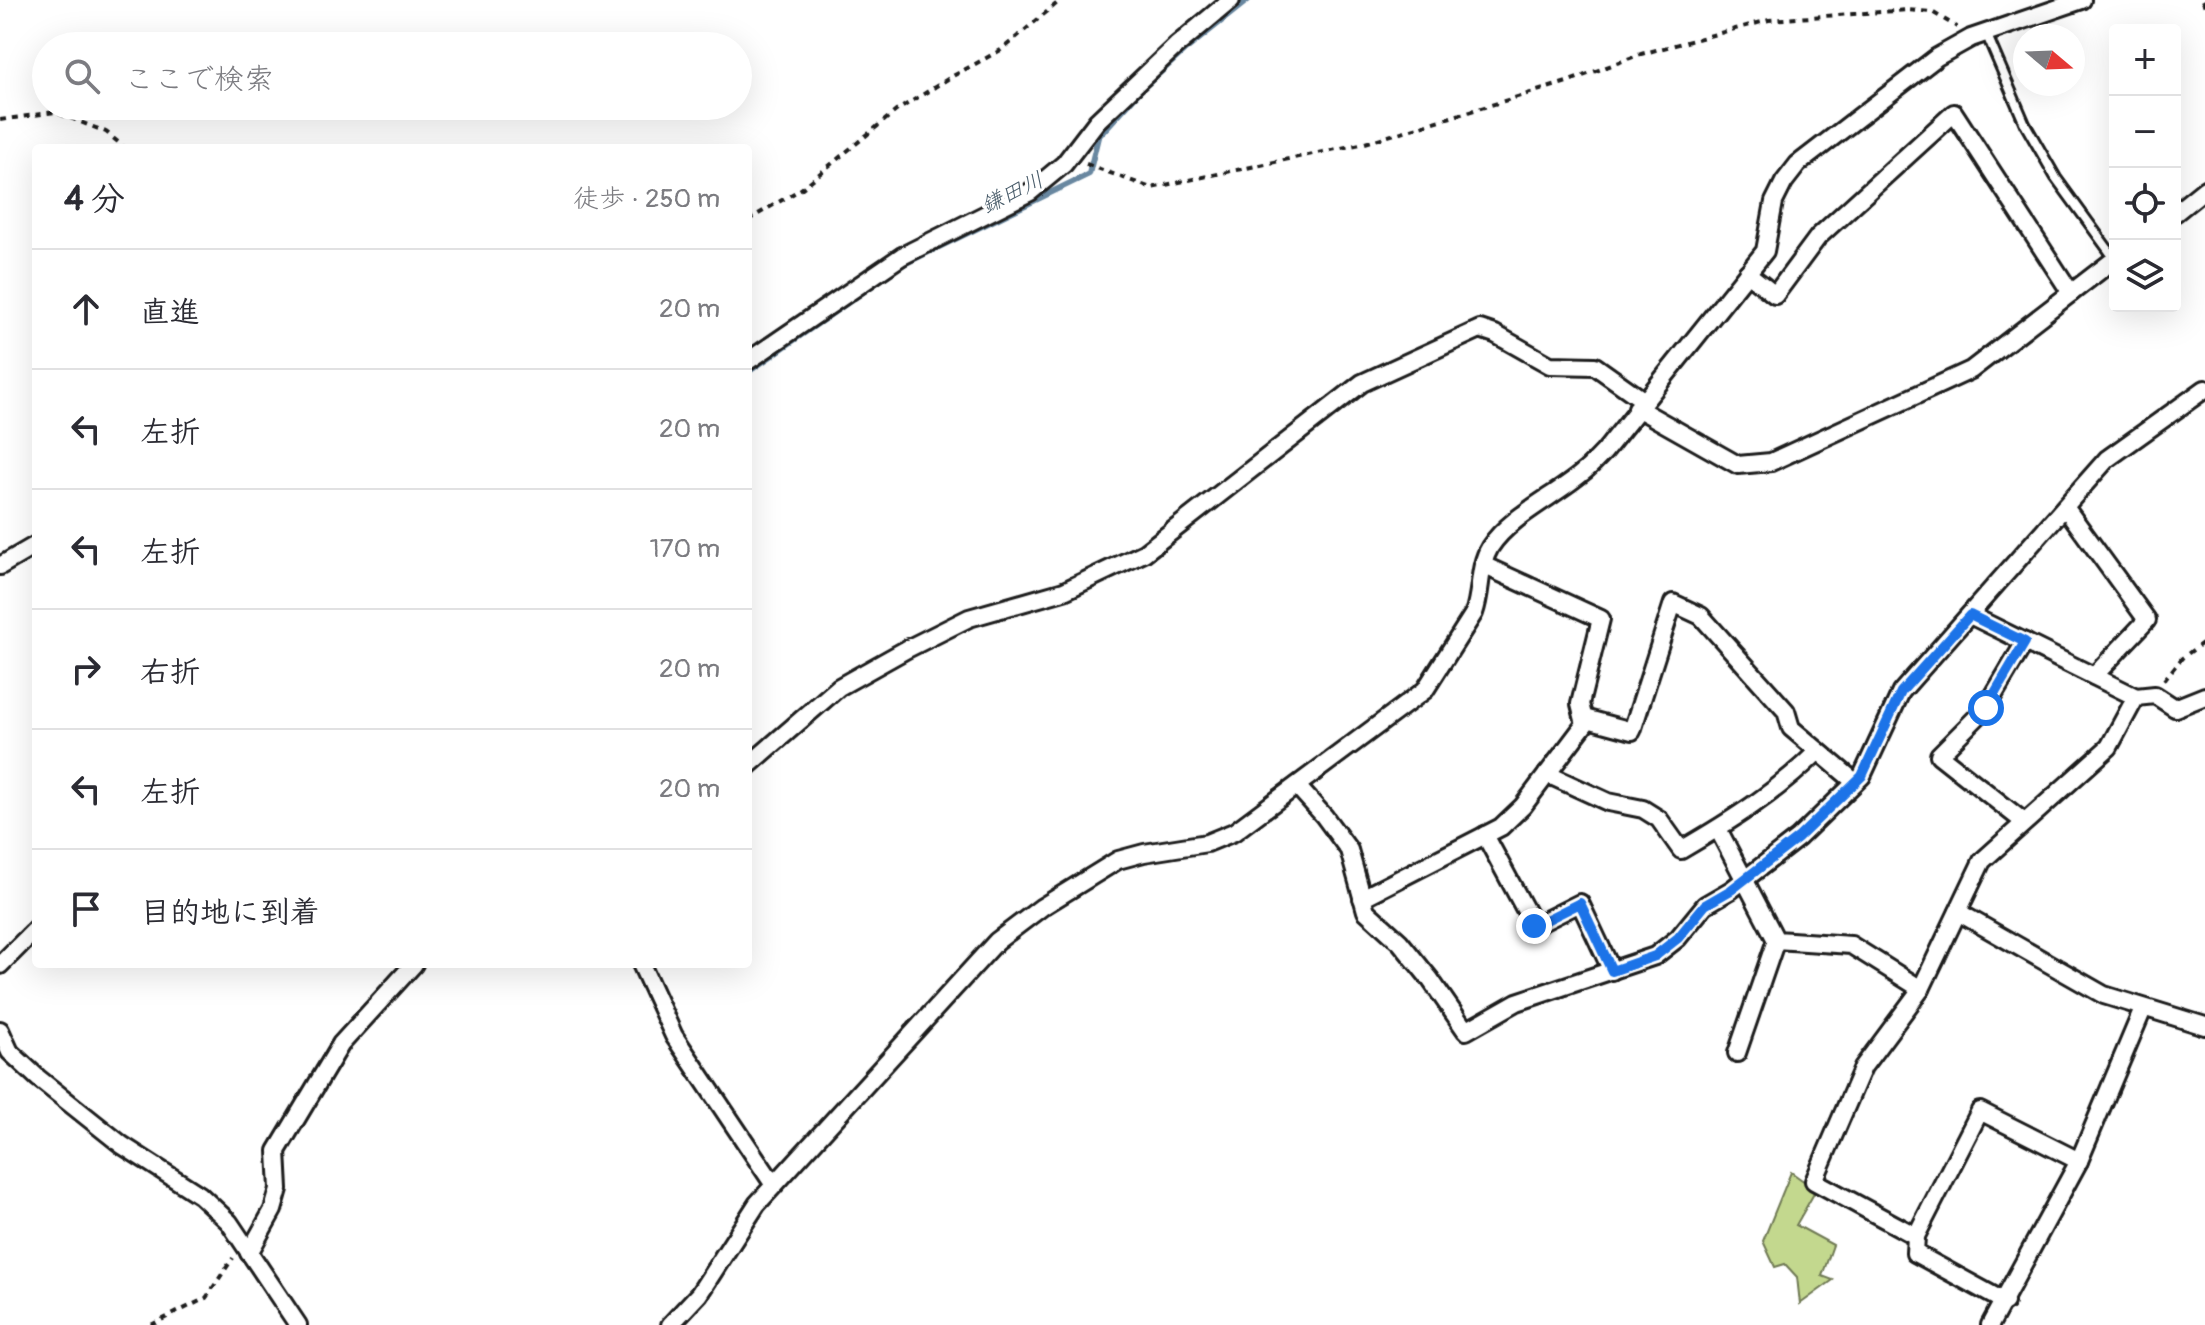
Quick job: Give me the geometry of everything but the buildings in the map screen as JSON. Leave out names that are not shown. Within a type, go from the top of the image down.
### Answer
[{"type":"street","points":[[752,358],[902,256],[1030,192],[1068,158],[1097,121],[1176,46],[1231,0]]},
{"type":"street","points":[[670,1325],[699,1294],[757,1204],[997,941],[1042,907],[1118,860],[1207,843],[1234,832],[1425,690],[1474,613],[1483,565],[1491,546],[1516,522],[1582,473],[1604,452],[1765,251],[1774,202],[1798,164],[1937,57],[1979,36],[2082,0]]},
{"type":"street","points":[[1747,273],[1775,295],[1818,237],[1954,113],[2071,293]]},
{"type":"street","points":[[2181,208],[2205,189]]},
{"type":"street","points":[[752,763],[839,687],[907,649],[969,618],[1064,591],[1144,553],[1362,383],[1480,329],[1495,334],[1550,365],[1595,366],[1640,404],[1738,465],[1771,462],[1971,370],[2109,264]]},
{"type":"street","points":[[1297,786],[1349,850],[1366,911],[1400,942],[1466,1031],[1517,1002],[1655,956],[1678,938],[1705,905],[1744,880],[1798,838],[1862,776],[1901,692],[2107,459],[2205,389]]},
{"type":"street","points":[[2065,507],[2147,620],[2094,676]]},
{"type":"street","points":[[0,566],[32,547]]},
{"type":"street","points":[[1362,898],[1501,827],[1523,806],[1585,724],[1580,704],[1601,619],[1483,565]]},
{"type":"street","points":[[1584,718],[1632,731],[1673,603],[1701,616],[1786,711],[1791,728],[1855,782]]},
{"type":"street","points":[[1970,615],[2136,697],[2155,695],[2175,708],[2205,696]]},
{"type":"street","points":[[2024,822],[1939,755],[1986,708],[2025,642]]},
{"type":"street","points":[[1916,1236],[1814,1181],[1863,1067],[1921,989],[1982,861],[2109,747],[2136,697]]},
{"type":"street","points":[[1547,774],[1608,802],[1643,809],[1659,819],[1681,850],[1718,829],[1788,781],[1818,751]]},
{"type":"street","points":[[1718,829],[1776,940],[1737,1053]]},
{"type":"street","points":[[1485,835],[1534,926],[1580,903],[1612,971]]},
{"type":"street","points":[[1958,912],[2104,995],[2205,1026]]},
{"type":"street","points":[[0,965],[32,933]]},
{"type":"street","points":[[1776,940],[1851,945],[1921,989]]},
{"type":"street","points":[[246,1248],[273,1210],[279,1189],[277,1151],[341,1044],[410,968]]},
{"type":"street","points":[[643,968],[674,1036],[774,1185]]},
{"type":"street","points":[[1990,1325],[2079,1161],[2143,1009]]},
{"type":"street","points":[[0,1030],[10,1052],[38,1078],[122,1145],[200,1195],[229,1222],[298,1325]]},
{"type":"street","points":[[2005,1302],[1915,1253],[1916,1236],[1980,1111],[2079,1161]]},
{"type":"lane","points":[[1979,36],[2056,178],[2109,251]]},
{"type":"path","points":[[752,218],[801,189],[896,111],[1001,50],[1061,0]]},
{"type":"path","points":[[2202,0],[2205,6]]},
{"type":"path","points":[[1068,158],[1151,188],[1365,143],[1567,82],[1641,54],[1769,20],[1908,10],[1932,12],[1979,36]]},
{"type":"path","points":[[0,120],[32,115]]},
{"type":"path","points":[[75,120],[106,132],[120,144]]},
{"type":"path","points":[[2155,695],[2165,677],[2182,658],[2205,641]]},
{"type":"path","points":[[151,1325],[206,1298],[246,1248]]},
{"type":"green space","points":[[1791,1172],[1816,1190],[1796,1225],[1833,1245],[1822,1276],[1833,1280],[1800,1304],[1797,1277],[1785,1264],[1775,1267],[1763,1241]]},
{"type":"waterway","name":"鎌田川","points":[[752,369],[902,265],[1089,174],[1098,137],[1141,90],[1248,0]]},
{"type":"waterway","name":"鎌田川","points":[[22,562],[32,557]]},
{"type":"route","points":[[1534,926],[1580,903],[1612,971],[1655,956],[1678,938],[1705,905],[1731,890],[1798,838],[1862,776],[1901,692],[1970,615],[2025,642],[1986,708]]}]
